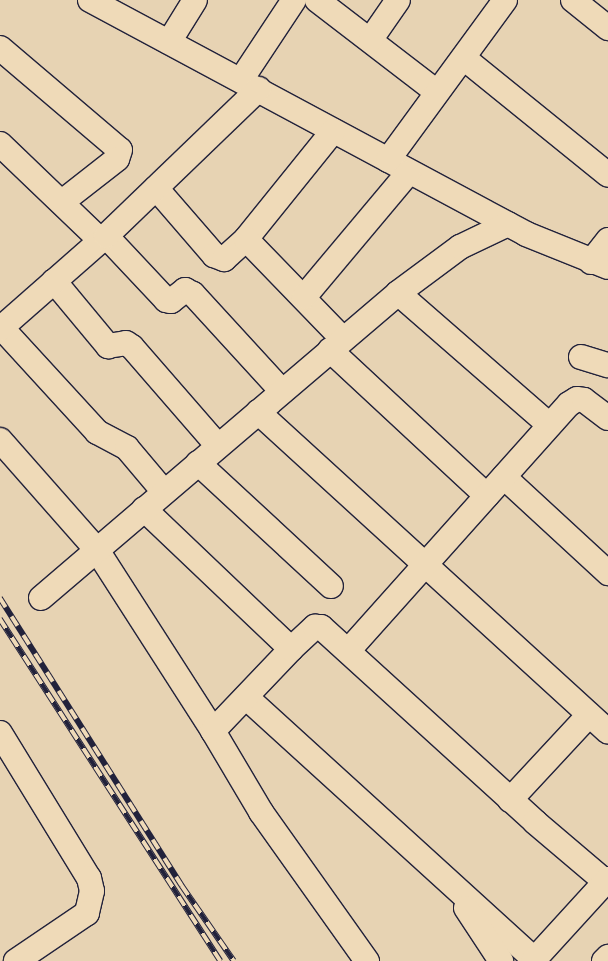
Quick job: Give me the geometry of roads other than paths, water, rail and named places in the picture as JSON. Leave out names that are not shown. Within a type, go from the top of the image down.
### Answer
[{"type":"street","points":[[90,0],[250,84],[508,224],[600,264],[608,240]]},
{"type":"street","points":[[169,42],[195,0]]},
{"type":"street","points":[[164,492],[122,444],[97,432],[0,327],[104,238],[156,188],[250,84],[294,0]]},
{"type":"street","points":[[317,0],[371,39],[437,92]]},
{"type":"street","points":[[371,39],[398,0]]},
{"type":"street","points":[[388,160],[437,92],[465,58],[505,0]]},
{"type":"street","points":[[573,0],[608,28]]},
{"type":"street","points":[[0,48],[120,150],[117,159],[62,202]]},
{"type":"street","points":[[465,58],[608,175]]},
{"type":"street","points":[[156,188],[220,258],[229,257],[246,239],[334,131]]},
{"type":"street","points":[[1,148],[104,238],[166,300],[172,301],[186,290],[193,294],[282,391]]},
{"type":"street","points":[[304,297],[410,172]]},
{"type":"street","points":[[41,598],[398,293],[460,247],[508,224]]},
{"type":"street","points":[[246,239],[304,297],[336,345],[487,496]]},
{"type":"street","points":[[54,281],[108,346],[126,343],[132,347],[218,446]]},
{"type":"street","points":[[398,293],[548,424]]},
{"type":"street","points":[[581,357],[608,365]]},
{"type":"street","points":[[348,651],[504,477],[548,424],[576,399],[584,400],[608,418]]},
{"type":"street","points":[[258,412],[608,732]]},
{"type":"street","points":[[0,440],[97,550],[213,730],[261,812],[367,961]]},
{"type":"street","points":[[198,463],[331,586]]},
{"type":"street","points":[[504,477],[608,572]]},
{"type":"street","points":[[144,509],[291,649]]},
{"type":"street","points":[[213,730],[247,698],[291,649],[315,627],[321,627],[510,800],[607,882],[535,960],[247,698]]},
{"type":"street","points":[[510,800],[589,715]]},
{"type":"street","points":[[0,733],[89,878],[92,891],[87,913],[16,961]]},
{"type":"street","points":[[445,878],[501,961]]},
{"type":"street","points":[[604,961],[608,957]]},
{"type":"railway","points":[[0,598],[182,886],[234,961]]},
{"type":"railway","points":[[0,619],[220,961]]}]
